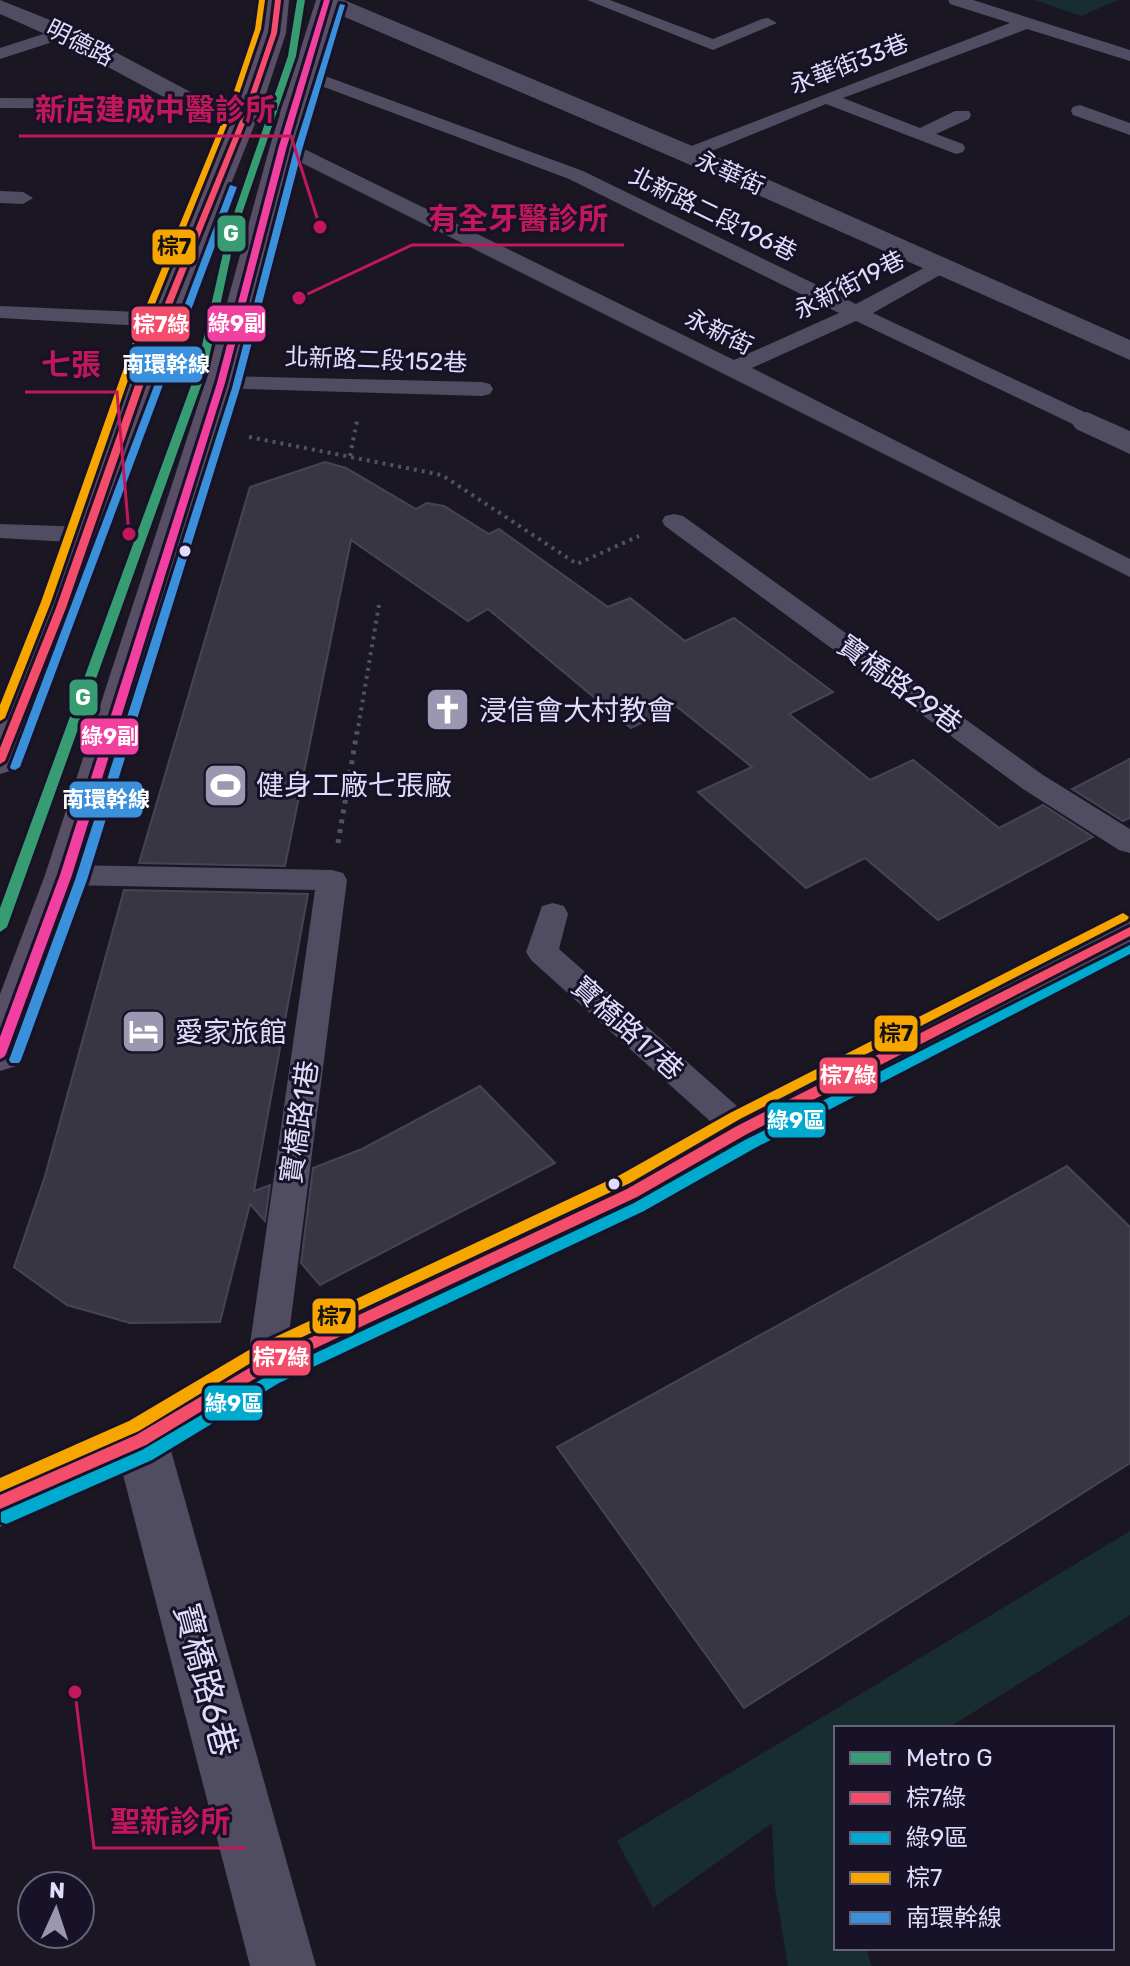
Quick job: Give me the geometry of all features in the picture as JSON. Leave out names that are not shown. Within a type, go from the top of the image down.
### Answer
[{"type":"main road","points":[[0,761],[87,535],[162,320],[249,106],[274,33],[278,0]]},
{"type":"main road","points":[[0,1054],[66,875],[221,383],[283,146],[327,0]]},
{"type":"street","name":"永華街","points":[[327,0],[688,154],[1130,351]]},
{"type":"street","name":"明德路","points":[[0,6],[62,33],[195,104],[297,107]]},
{"type":"street","points":[[1087,422],[1130,444]]},
{"type":"street","points":[[0,1502],[141,1440],[266,1365],[632,1193],[742,1130],[1130,931]]},
{"type":"street","name":"寶橋路6巷","points":[[141,1440],[283,1966]]},
{"type":"lane","points":[[595,0],[713,45],[768,23]]},
{"type":"lane","points":[[956,0],[1130,56]]},
{"type":"lane","name":"永華街33巷","points":[[688,154],[826,98],[1029,22]]},
{"type":"lane","points":[[0,54],[62,33]]},
{"type":"lane","name":"北新路二段196巷","points":[[306,74],[576,175],[1087,422]]},
{"type":"lane","points":[[826,98],[956,148]]},
{"type":"lane","points":[[0,103],[195,104]]},
{"type":"lane","points":[[1080,111],[1130,129]]},
{"type":"lane","points":[[921,134],[962,115]]},
{"type":"lane","name":"永新街","points":[[283,146],[734,368],[1130,569]]},
{"type":"lane","points":[[0,197],[23,198]]},
{"type":"lane","name":"永新街19巷","points":[[734,368],[856,313],[942,266]]},
{"type":"lane","points":[[0,312],[162,320]]},
{"type":"lane","name":"北新路二段152巷","points":[[221,383],[482,389]]},
{"type":"lane","name":"寶橋路29巷","points":[[674,521],[1033,782],[1130,843]]},
{"type":"lane","points":[[0,531],[87,535]]},
{"type":"lane","points":[[66,875],[332,880]]},
{"type":"lane","name":"寶橋路1巷","points":[[266,1365],[332,880]]},
{"type":"lane","name":"寶橋路17巷","points":[[553,914],[542,952],[742,1130]]},
{"type":"path","points":[[205,429],[442,475],[577,564],[674,521]]},
{"type":"path","points":[[332,880],[379,605]]},
{"type":"green space","points":[[1035,0],[1118,0],[1081,16]]},
{"type":"green space","points":[[1130,1531],[1130,1615],[951,1726],[834,1726],[834,1950],[867,1950],[872,1966],[788,1966],[775,1888],[772,1823],[653,1908],[617,1841]]},
{"type":"building","points":[[325,462],[346,468],[416,509],[427,503],[444,506],[489,534],[499,529],[608,607],[630,598],[685,641],[734,618],[833,692],[789,714],[870,780],[913,760],[999,828],[1043,805],[1093,837],[938,920],[865,858],[806,888],[698,792],[752,767],[676,706],[631,728],[488,609],[468,621],[351,540],[285,866],[139,863],[250,487]]},
{"type":"building","points":[[1130,759],[1130,818],[1123,821],[1072,789]]},
{"type":"building","points":[[124,890],[308,894],[254,1191],[270,1185],[265,1221],[250,1204],[220,1322],[130,1323],[67,1305],[14,1267],[45,1176]]},
{"type":"building","points":[[480,1086],[555,1163],[320,1285],[301,1263],[313,1168],[362,1149]]},
{"type":"building","points":[[1067,1166],[1130,1227],[1130,1463],[744,1708],[557,1447]]},
{"type":"metro line","name":"G","points":[[0,927],[201,372],[232,231],[292,56],[301,0]]},
{"type":"transit line","name":"棕7","points":[[0,718],[46,602],[147,314],[234,100],[258,29],[262,0]]},
{"type":"transit line","name":"棕7綠","points":[[0,761],[61,608],[162,320],[249,106],[274,33],[278,0]]},
{"type":"transit line","name":"綠9副","points":[[0,1054],[66,875],[221,383],[283,146],[327,0]]},
{"type":"transit line","name":"南環幹線","points":[[15,1060],[81,880],[236,388],[298,150],[342,5]]},
{"type":"transit line","name":"南環幹線","points":[[15,767],[233,187]]},
{"type":"transit line","name":"棕7","points":[[0,1485],[134,1426],[259,1351],[625,1179],[735,1116],[1123,917]]},
{"type":"transit line","name":"棕7綠","points":[[0,1502],[141,1440],[266,1365],[632,1193],[742,1130],[1130,931]]},
{"type":"transit line","name":"綠9區","points":[[6,1517],[147,1455],[274,1379],[639,1207],[750,1144],[1130,949]]},
{"type":"place","name":"新店建成中醫診所","points":[[320,227]]},
{"type":"place","name":"有全牙醫診所","points":[[299,298]]},
{"type":"place","name":"七張","points":[[129,534]]},
{"type":"place","name":"浸信會大村教會","points":[[448,710]]},
{"type":"place","name":"健身工廠七張廠","points":[[225,785]]},
{"type":"place","name":"愛家旅館","points":[[144,1032]]},
{"type":"place","name":"聖新診所","points":[[75,1692]]}]
